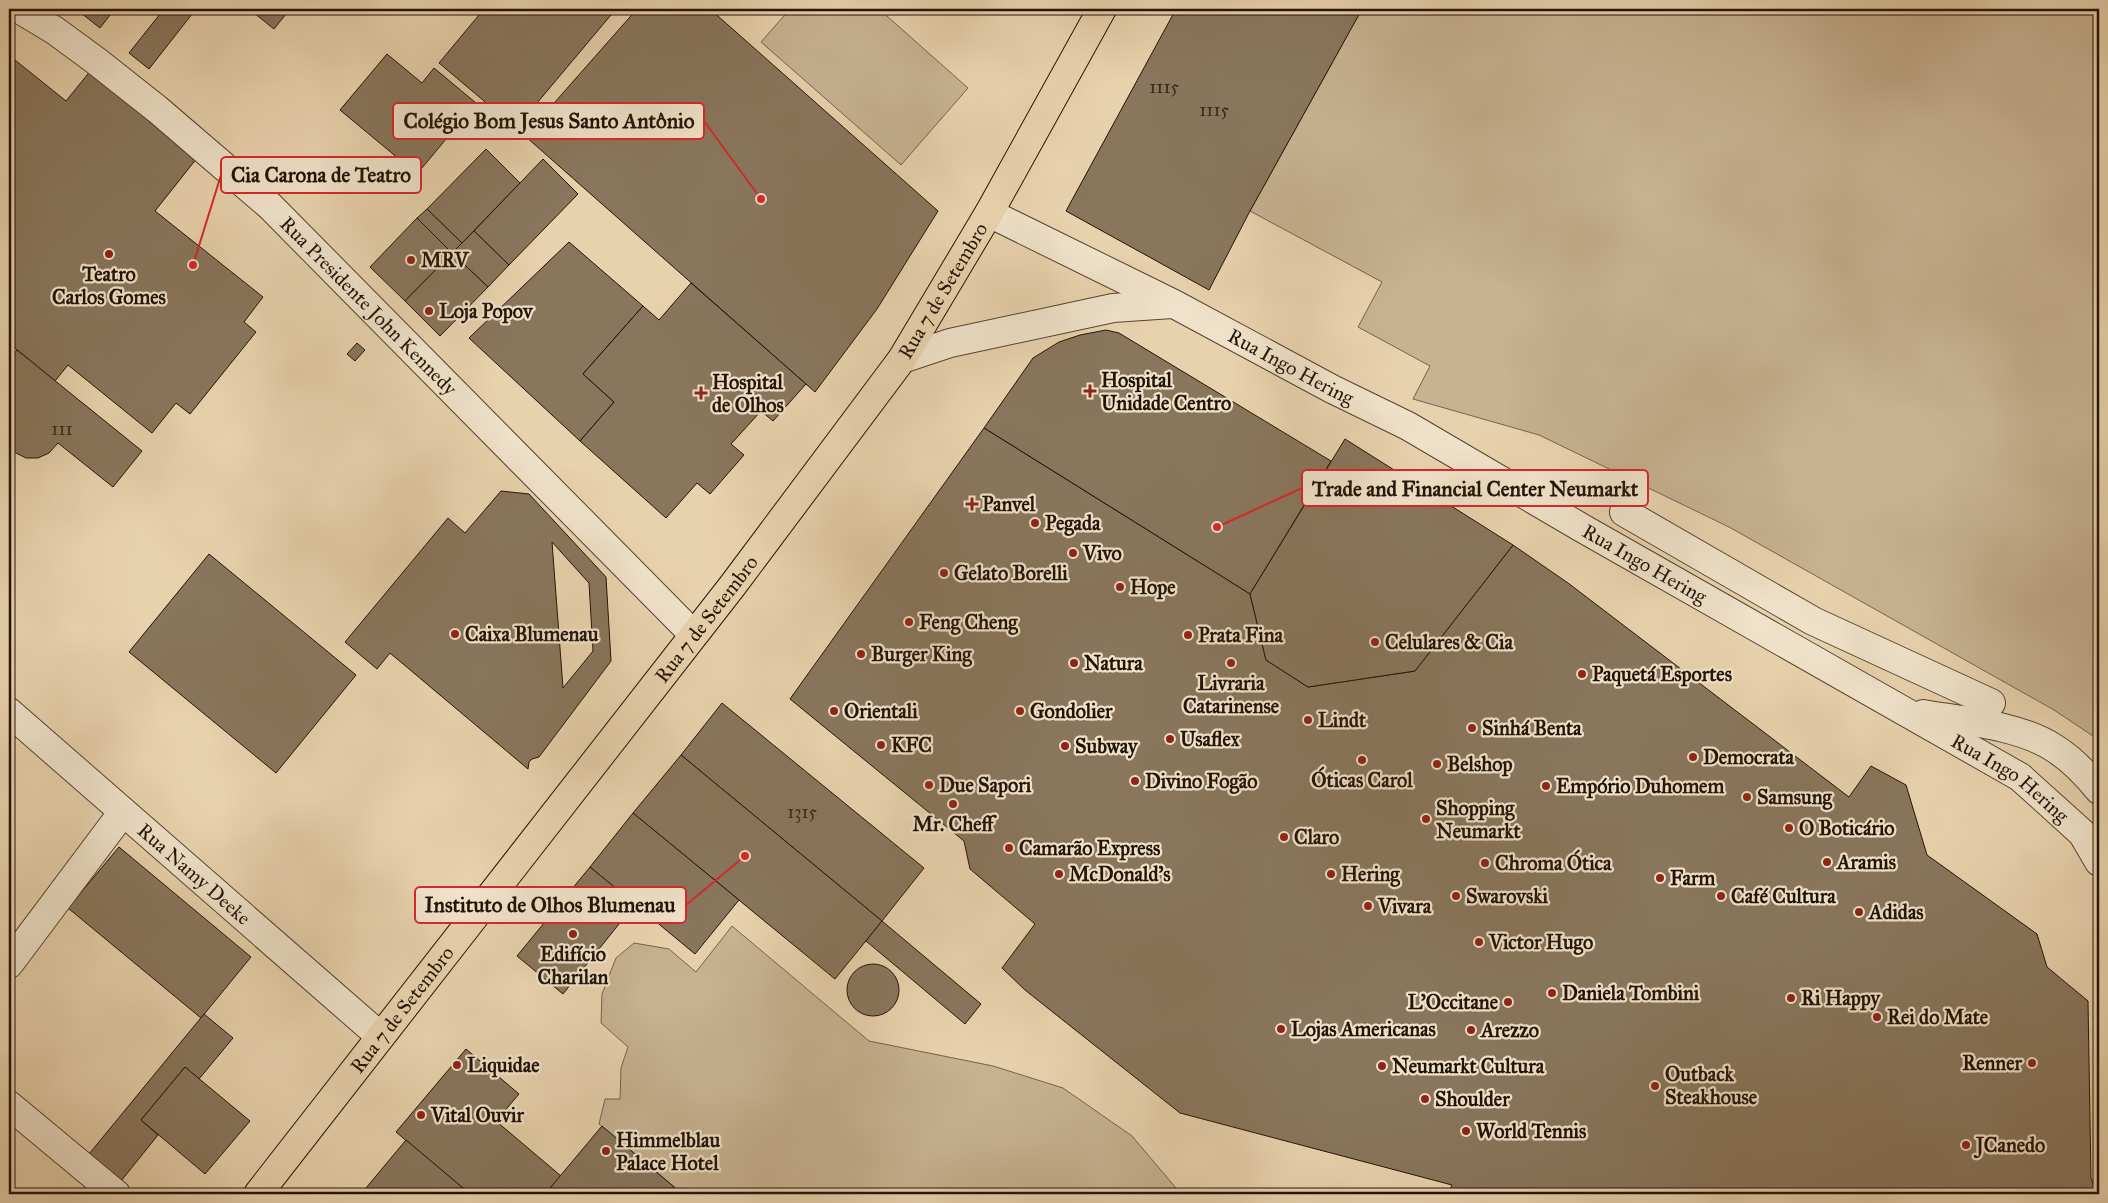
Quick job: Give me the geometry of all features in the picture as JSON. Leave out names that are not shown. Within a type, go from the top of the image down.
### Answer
[{"type":"main road","name":"Rua 7 de Setembro","points":[[258,1194],[817,475],[902,359],[989,213],[1102,9]]},
{"type":"street","name":"Rua Presidente John Kennedy","points":[[19,9],[54,30],[96,60],[157,109],[270,206],[693,634]]},
{"type":"street","name":"Rua Ingo Hering","points":[[989,213],[1174,304],[1332,390],[1408,426],[1582,528],[2020,777],[2082,833],[2099,862]]},
{"type":"street","points":[[902,359],[950,343],[1113,308],[1174,304]]},
{"type":"street","points":[[1624,512],[1813,621],[1991,703]]},
{"type":"street","name":"Rua Ingo Hering","points":[[1904,710],[1999,728],[2036,739],[2053,747],[2067,757],[2084,771],[2099,790]]},
{"type":"street","name":"Rua Namy Deeke","points":[[9,712],[380,1036]]},
{"type":"street","points":[[9,964],[123,812]]},
{"type":"street","points":[[9,1105],[116,1194]]},
{"type":"shaded area","points":[[790,9],[879,9],[968,88],[901,165],[761,42]]},
{"type":"shaded area","points":[[1362,9],[2099,9],[2099,740],[2054,710],[1729,527],[1539,435],[1413,399],[1430,366],[1358,327],[1382,282],[1250,211]]},
{"type":"shaded area","points":[[732,926],[869,1041],[993,1066],[1063,1088],[1132,1136],[1181,1194],[683,1194],[599,1124],[605,1099],[620,1099],[621,1068],[628,1047],[601,1023],[602,994],[616,958],[634,943],[669,949],[696,972]]},
{"type":"building","points":[[76,9],[113,9],[114,10],[100,28]]},
{"type":"building","points":[[164,9],[196,9],[149,69],[129,53]]},
{"type":"building","points":[[249,9],[290,9],[274,29]]},
{"type":"building","points":[[484,9],[616,9],[516,128],[439,63]]},
{"type":"building","points":[[637,9],[710,9],[938,211],[877,309],[815,392],[525,136]]},
{"type":"building","points":[[1176,9],[1362,9],[1250,211],[1209,290],[1066,211]]},
{"type":"building","points":[[387,54],[422,83],[434,68],[476,103],[417,174],[340,110]]},
{"type":"building","name":"Teatro Carlos Gomes","points":[[15,60],[66,101],[92,69],[201,153],[155,211],[263,297],[244,322],[256,332],[190,414],[176,403],[152,433],[68,365],[55,381],[9,343],[9,68]]},
{"type":"building","points":[[486,149],[520,183],[462,243],[427,209]]},
{"type":"building","points":[[543,159],[578,194],[509,265],[474,231]]},
{"type":"building","points":[[427,209],[462,243],[452,253],[417,218]]},
{"type":"building","name":"MRV","points":[[417,218],[452,253],[405,301],[370,267]]},
{"type":"building","points":[[474,231],[509,265],[488,287],[452,253]]},
{"type":"building","points":[[569,242],[643,306],[583,374],[614,402],[580,441],[469,338]]},
{"type":"building","points":[[452,253],[488,287],[440,336],[405,301]]},
{"type":"building","name":"Hospital de Olhos","points":[[691,283],[806,384],[773,421],[761,411],[731,444],[744,455],[710,494],[697,483],[666,518],[580,441],[614,402],[583,374],[643,306],[659,320]]},
{"type":"building","points":[[1106,330],[1119,333],[1331,461],[1250,594],[984,428],[1033,358],[1059,342],[1080,335]]},
{"type":"building","points":[[357,343],[365,350],[355,361],[347,354]]},
{"type":"building","points":[[17,350],[142,451],[113,487],[58,443],[49,453],[38,458],[26,458],[14,452],[9,445],[9,416],[13,406],[9,400],[9,361]]},
{"type":"building","name":"Shopping Neumarkt","points":[[984,428],[1250,594],[1266,660],[1308,687],[1415,671],[1513,545],[1568,583],[1849,797],[1871,766],[1906,785],[1927,855],[2037,934],[2047,967],[2088,1001],[2091,1178],[2097,1194],[1448,1194],[1452,1185],[1180,1113],[1025,990],[1002,968],[1035,924],[970,869],[964,841],[790,699]]},
{"type":"building","points":[[1345,439],[1513,545],[1415,671],[1308,687],[1266,660],[1250,594]]},
{"type":"building","name":"Caixa Blumenau","points":[[501,491],[529,494],[606,577],[611,661],[539,757],[529,762],[528,769],[390,653],[377,669],[345,642],[448,518],[465,533]],"holes":[[[552,542],[589,583],[593,651],[563,688]]]},
{"type":"building","points":[[209,554],[356,675],[276,773],[129,652]]},
{"type":"building","points":[[722,703],[924,868],[882,921],[681,755]]},
{"type":"building","points":[[681,755],[882,921],[835,979],[633,813]]},
{"type":"building","points":[[633,813],[739,900],[695,954],[590,867]]},
{"type":"building","points":[[119,847],[251,957],[201,1018],[68,908]]},
{"type":"building","name":"Edifício Charilan","points":[[590,867],[635,904],[563,994],[517,956]]},
{"type":"building","points":[[882,921],[981,1004],[965,1024],[866,941]]},
{"type":"building","points":[[868,964],[878,964],[892,971],[899,985],[899,995],[892,1009],[878,1016],[868,1016],[858,1012],[851,1005],[847,995],[847,985],[851,975],[858,968]]},
{"type":"building","points":[[204,1014],[233,1038],[199,1079],[185,1067],[141,1120],[158,1135],[121,1181],[89,1154]]},
{"type":"building","points":[[466,1049],[519,1094],[496,1121],[561,1176],[545,1194],[470,1194],[396,1132]]},
{"type":"building","points":[[185,1067],[250,1121],[205,1174],[141,1120]]},
{"type":"building","name":"Himmelblau Palace Hotel","points":[[602,1126],[674,1187],[668,1194],[545,1194]]},
{"type":"building","points":[[406,1140],[450,1177],[470,1194],[361,1194]]},
{"type":"place","name":"Colégio Bom Jesus Santo Antônio","points":[[761,199]]},
{"type":"place","name":"Teatro Carlos Gomes","points":[[109,254]]},
{"type":"place","name":"MRV","points":[[411,260]]},
{"type":"place","name":"Cia Carona de Teatro","points":[[193,265]]},
{"type":"place","name":"Loja Popov","points":[[429,311]]},
{"type":"place","name":"Hospital Unidade Centro","points":[[1090,391]]},
{"type":"place","name":"Hospital de Olhos","points":[[701,393]]},
{"type":"place","name":"Panvel","points":[[972,504]]},
{"type":"place","name":"Pegada","points":[[1035,523]]},
{"type":"place","name":"Trade and Financial Center Neumarkt","points":[[1217,527]]},
{"type":"place","name":"Vivo","points":[[1073,553]]},
{"type":"place","name":"Gelato Borelli","points":[[944,573]]},
{"type":"place","name":"Hope","points":[[1120,587]]},
{"type":"place","name":"Feng Cheng","points":[[909,622]]},
{"type":"place","name":"Caixa Blumenau","points":[[455,634]]},
{"type":"place","name":"Prata Fina","points":[[1188,635]]},
{"type":"place","name":"Celulares & Cia","points":[[1375,642]]},
{"type":"place","name":"Burger King","points":[[861,654]]},
{"type":"place","name":"Natura","points":[[1074,663]]},
{"type":"place","name":"Livraria Catarinense","points":[[1231,663]]},
{"type":"place","name":"Paquetá Esportes","points":[[1582,674]]},
{"type":"place","name":"Orientali","points":[[834,711]]},
{"type":"place","name":"Gondolier","points":[[1020,711]]},
{"type":"place","name":"Lindt","points":[[1308,720]]},
{"type":"place","name":"Sinhá Benta","points":[[1472,728]]},
{"type":"place","name":"Usaflex","points":[[1170,739]]},
{"type":"place","name":"KFC","points":[[881,745]]},
{"type":"place","name":"Subway","points":[[1065,746]]},
{"type":"place","name":"Democrata","points":[[1693,757]]},
{"type":"place","name":"Óticas Carol","points":[[1362,760]]},
{"type":"place","name":"Belshop","points":[[1437,764]]},
{"type":"place","name":"Divino Fogão","points":[[1135,781]]},
{"type":"place","name":"Due Sapori","points":[[929,785]]},
{"type":"place","name":"Empório Duhomem","points":[[1546,786]]},
{"type":"place","name":"Samsung","points":[[1747,797]]},
{"type":"place","name":"Mr. Cheff","points":[[953,804]]},
{"type":"place","name":"Shopping Neumarkt","points":[[1426,819]]},
{"type":"place","name":"O Boticário","points":[[1789,828]]},
{"type":"place","name":"Claro","points":[[1284,837]]},
{"type":"place","name":"Camarão Express","points":[[1009,848]]},
{"type":"place","name":"Instituto de Olhos Blumenau","points":[[745,856]]},
{"type":"place","name":"Aramis","points":[[1827,862]]},
{"type":"place","name":"Chroma Ótica","points":[[1485,863]]},
{"type":"place","name":"McDonald's","points":[[1059,874]]},
{"type":"place","name":"Hering","points":[[1331,874]]},
{"type":"place","name":"Farm","points":[[1660,878]]},
{"type":"place","name":"Swarovski","points":[[1456,896]]},
{"type":"place","name":"Café Cultura","points":[[1721,896]]},
{"type":"place","name":"Vivara","points":[[1368,906]]},
{"type":"place","name":"Adidas","points":[[1859,912]]},
{"type":"place","name":"Edifício Charilan","points":[[573,934]]},
{"type":"place","name":"Victor Hugo","points":[[1479,942]]},
{"type":"place","name":"Daniela Tombini","points":[[1552,993]]},
{"type":"place","name":"Ri Happy","points":[[1791,998]]},
{"type":"place","name":"L'Occitane","points":[[1508,1002]]},
{"type":"place","name":"Rei do Mate","points":[[1877,1017]]},
{"type":"place","name":"Lojas Americanas","points":[[1281,1029]]},
{"type":"place","name":"Arezzo","points":[[1471,1030]]},
{"type":"place","name":"Renner","points":[[2032,1063]]},
{"type":"place","name":"Liquidae","points":[[457,1065]]},
{"type":"place","name":"Neumarkt Cultura","points":[[1382,1066]]},
{"type":"place","name":"Outback Steakhouse","points":[[1655,1086]]},
{"type":"place","name":"Shoulder","points":[[1425,1099]]},
{"type":"place","name":"Vital Ouvir","points":[[421,1115]]},
{"type":"place","name":"World Tennis","points":[[1466,1131]]},
{"type":"place","name":"JCanedo","points":[[1966,1145]]},
{"type":"place","name":"Himmelblau Palace Hotel","points":[[606,1151]]}]
